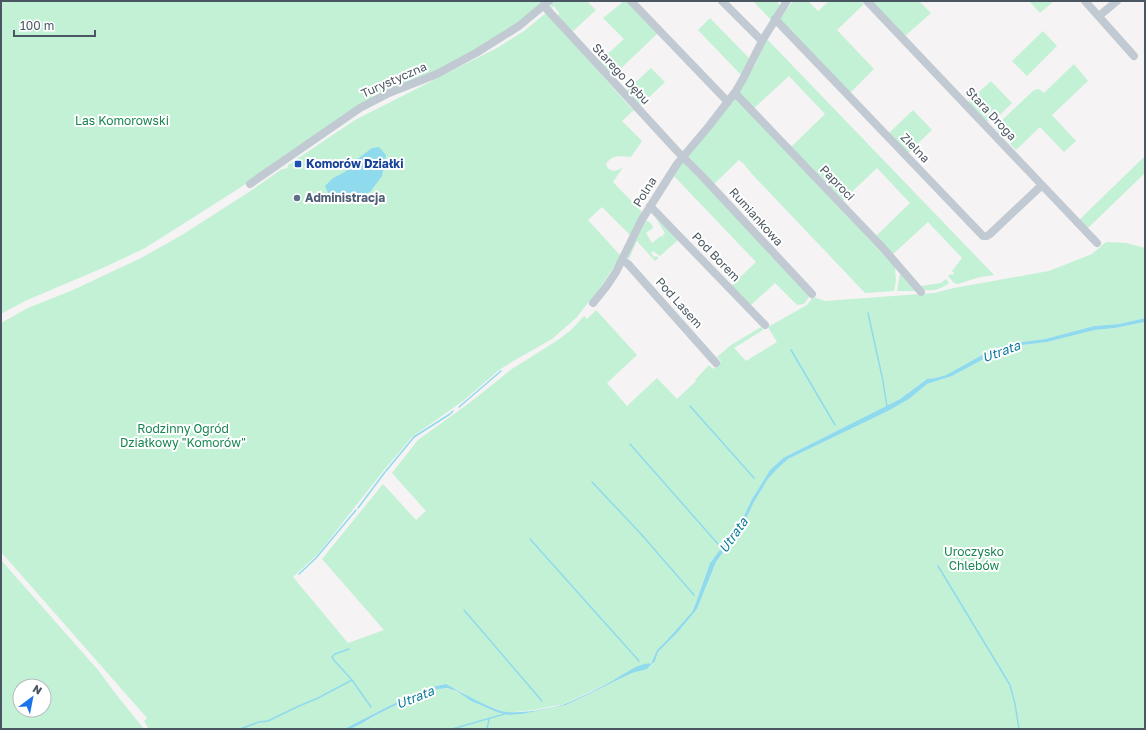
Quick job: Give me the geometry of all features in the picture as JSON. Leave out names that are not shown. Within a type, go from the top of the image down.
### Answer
[{"type":"street","points":[[631,1],[728,102]]},
{"type":"street","points":[[722,1],[762,41]]},
{"type":"street","name":"Polna","points":[[593,303],[606,287],[650,206],[682,157],[709,126],[735,92],[762,41],[787,1]]},
{"type":"street","name":"Stara Droga","points":[[867,1],[1098,243]]},
{"type":"street","points":[[1085,1],[1134,56]]},
{"type":"street","points":[[1099,16],[1117,1]]},
{"type":"street","name":"Starego Dębu","points":[[546,3],[682,157]]},
{"type":"street","name":"Turystyczna","points":[[250,184],[365,105],[389,93],[437,74],[476,53],[519,26],[546,3]]},
{"type":"street","name":"Zielna","points":[[775,19],[983,236],[990,234],[1042,185]]},
{"type":"street","name":"Paproci","points":[[735,92],[883,248],[921,292]]},
{"type":"street","name":"Rumiankowa","points":[[682,157],[702,176],[812,294]]},
{"type":"street","name":"Pod Borem","points":[[650,206],[765,325]]},
{"type":"street","name":"Pod Lasem","points":[[622,260],[628,264],[716,363]]},
{"type":"green space","name":"Las Komorowski","points":[[1,1],[545,1],[518,25],[432,74],[374,98],[238,189],[145,248],[25,301],[1,314]]},
{"type":"green space","points":[[554,1],[587,1],[596,10],[572,32],[558,17],[559,13],[554,6],[551,8],[551,4]]},
{"type":"green space","points":[[624,1],[627,1],[658,33],[613,76],[599,62],[624,39],[603,18]]},
{"type":"green space","points":[[753,1],[777,1],[780,6],[771,20]]},
{"type":"green space","points":[[793,1],[808,1],[818,11],[829,1],[860,1],[864,4],[837,30],[874,69],[849,94],[779,20]]},
{"type":"green space","points":[[871,1],[919,1],[931,13],[904,37]]},
{"type":"green space","points":[[1029,1],[1054,1],[1040,13]]},
{"type":"green space","name":"Rodzinny Ogród Działkowy \"Komorów\"","points":[[546,13],[634,110],[622,121],[642,141],[631,157],[614,157],[606,164],[609,169],[613,171],[623,167],[613,182],[642,212],[630,235],[602,207],[588,220],[621,256],[600,288],[576,318],[552,339],[499,370],[463,401],[412,437],[318,554],[293,577],[348,643],[384,630],[322,559],[383,484],[416,520],[426,511],[392,473],[418,440],[472,401],[512,369],[558,340],[571,330],[584,316],[587,319],[596,310],[637,355],[607,383],[627,406],[657,378],[677,399],[696,381],[695,380],[709,365],[713,369],[721,361],[717,357],[731,345],[761,327],[763,330],[734,348],[746,361],[777,342],[768,327],[807,305],[813,297],[825,301],[934,293],[1049,271],[1092,254],[1106,242],[1126,243],[1145,248],[1145,318],[1119,324],[1094,326],[1045,339],[1013,343],[1003,346],[982,355],[946,375],[927,379],[900,399],[783,458],[770,470],[752,499],[741,522],[712,560],[692,612],[657,650],[651,664],[643,664],[564,704],[534,710],[506,713],[470,698],[462,692],[444,684],[431,687],[401,700],[344,729],[149,729],[144,721],[147,718],[1,552],[1,323],[28,308],[73,290],[141,258],[182,235],[282,169],[285,169],[288,165],[355,120],[497,48],[524,31]]},
{"type":"green space","points":[[710,18],[749,58],[742,76],[698,30]]},
{"type":"green space","points":[[1043,31],[1057,46],[1027,76],[1012,61]]},
{"type":"green space","points":[[766,38],[994,275],[980,277],[958,284],[954,283],[948,276],[951,274],[953,275],[954,273],[952,271],[962,258],[928,222],[892,255],[875,237],[910,203],[877,168],[841,202],[790,148],[825,114],[789,76],[753,109],[740,95],[739,90],[755,65]]},
{"type":"green space","points":[[1074,64],[1088,81],[1052,115],[1076,141],[1064,152],[1040,127],[1016,150],[997,130],[998,124],[1034,90],[1039,89],[1044,93]]},
{"type":"green space","points":[[651,68],[665,82],[640,106],[626,91]]},
{"type":"green space","points":[[991,81],[1012,103],[994,121],[984,121],[967,103]]},
{"type":"green space","points":[[735,96],[895,267],[896,281],[894,291],[865,293],[739,160],[713,185],[686,156]]},
{"type":"green space","points":[[913,110],[932,130],[907,154],[888,134]]},
{"type":"green space","points":[[1145,156],[1145,173],[1089,227],[1079,220]]},
{"type":"green space","points":[[683,162],[807,293],[809,297],[804,304],[797,305],[775,283],[750,306],[731,286],[756,262],[673,175]]},
{"type":"green space","points":[[655,217],[678,240],[660,256],[653,251],[651,253],[654,257],[656,256],[659,258],[655,261],[637,241],[628,261],[628,255],[644,220],[650,222],[653,226],[653,228],[646,233],[652,243],[661,236],[663,237],[665,233]]},
{"type":"green space","points":[[900,273],[917,291],[897,291]]},
{"type":"green space","points":[[911,275],[921,286],[941,283],[946,279],[949,283],[936,290],[924,290],[918,285]]},
{"type":"green space","name":"Uroczysko Chlebów","points":[[1145,322],[1145,729],[350,729],[368,721],[376,715],[396,705],[431,690],[443,688],[451,689],[463,694],[471,701],[490,709],[509,715],[522,714],[566,705],[632,673],[650,667],[655,661],[658,652],[678,632],[697,609],[716,562],[744,523],[754,502],[768,479],[788,459],[888,411],[909,399],[927,384],[952,376],[995,353],[1014,346],[1047,342],[1095,330]]},
{"type":"green space","points":[[1,560],[98,670],[144,729],[1,729]]},
{"type":"water","points":[[379,147],[386,155],[382,176],[370,192],[347,201],[328,193],[325,186],[333,178],[345,172],[351,164],[372,148]]},
{"type":"water","name":"Utrata","points":[[1145,318],[1145,322],[1095,330],[1047,342],[1014,346],[995,353],[952,376],[927,384],[909,399],[888,411],[788,459],[768,479],[754,502],[744,523],[716,562],[697,609],[678,632],[658,652],[655,661],[647,669],[632,673],[566,705],[522,714],[509,715],[497,712],[471,701],[457,691],[447,688],[438,689],[426,692],[396,705],[350,729],[344,729],[401,700],[431,687],[446,684],[501,711],[524,712],[551,708],[565,704],[601,687],[637,667],[651,664],[657,650],[692,612],[710,563],[741,522],[752,499],[770,470],[783,458],[900,399],[927,379],[946,375],[982,355],[1003,346],[1013,343],[1045,339],[1094,326],[1119,324]]},
{"type":"waterway","points":[[868,313],[883,381],[887,407]]},
{"type":"waterway","points":[[791,350],[835,425]]},
{"type":"waterway","points":[[459,407],[501,371]]},
{"type":"waterway","points":[[690,406],[754,478]]},
{"type":"waterway","points":[[386,471],[414,437],[450,414]]},
{"type":"waterway","name":"Utrata","points":[[630,444],[718,544]]},
{"type":"waterway","points":[[358,508],[385,472]]},
{"type":"waterway","points":[[592,482],[641,534],[694,595]]},
{"type":"waterway","points":[[299,574],[316,558],[356,510]]},
{"type":"waterway","points":[[530,539],[639,661]]},
{"type":"waterway","points":[[938,566],[1010,685],[1019,729]]},
{"type":"waterway","points":[[464,610],[542,701]]},
{"type":"waterway","points":[[349,649],[335,654],[332,657],[352,680],[371,707]]},
{"type":"waterway","points":[[240,729],[259,722],[268,721],[318,698],[352,680]]},
{"type":"waterway","points":[[452,729],[508,713]]},
{"type":"waterway","points":[[487,729],[489,719]]},
{"type":"place","name":"Komorów Działki","points":[[298,164]]},
{"type":"place","name":"Administracja","points":[[297,198]]}]
